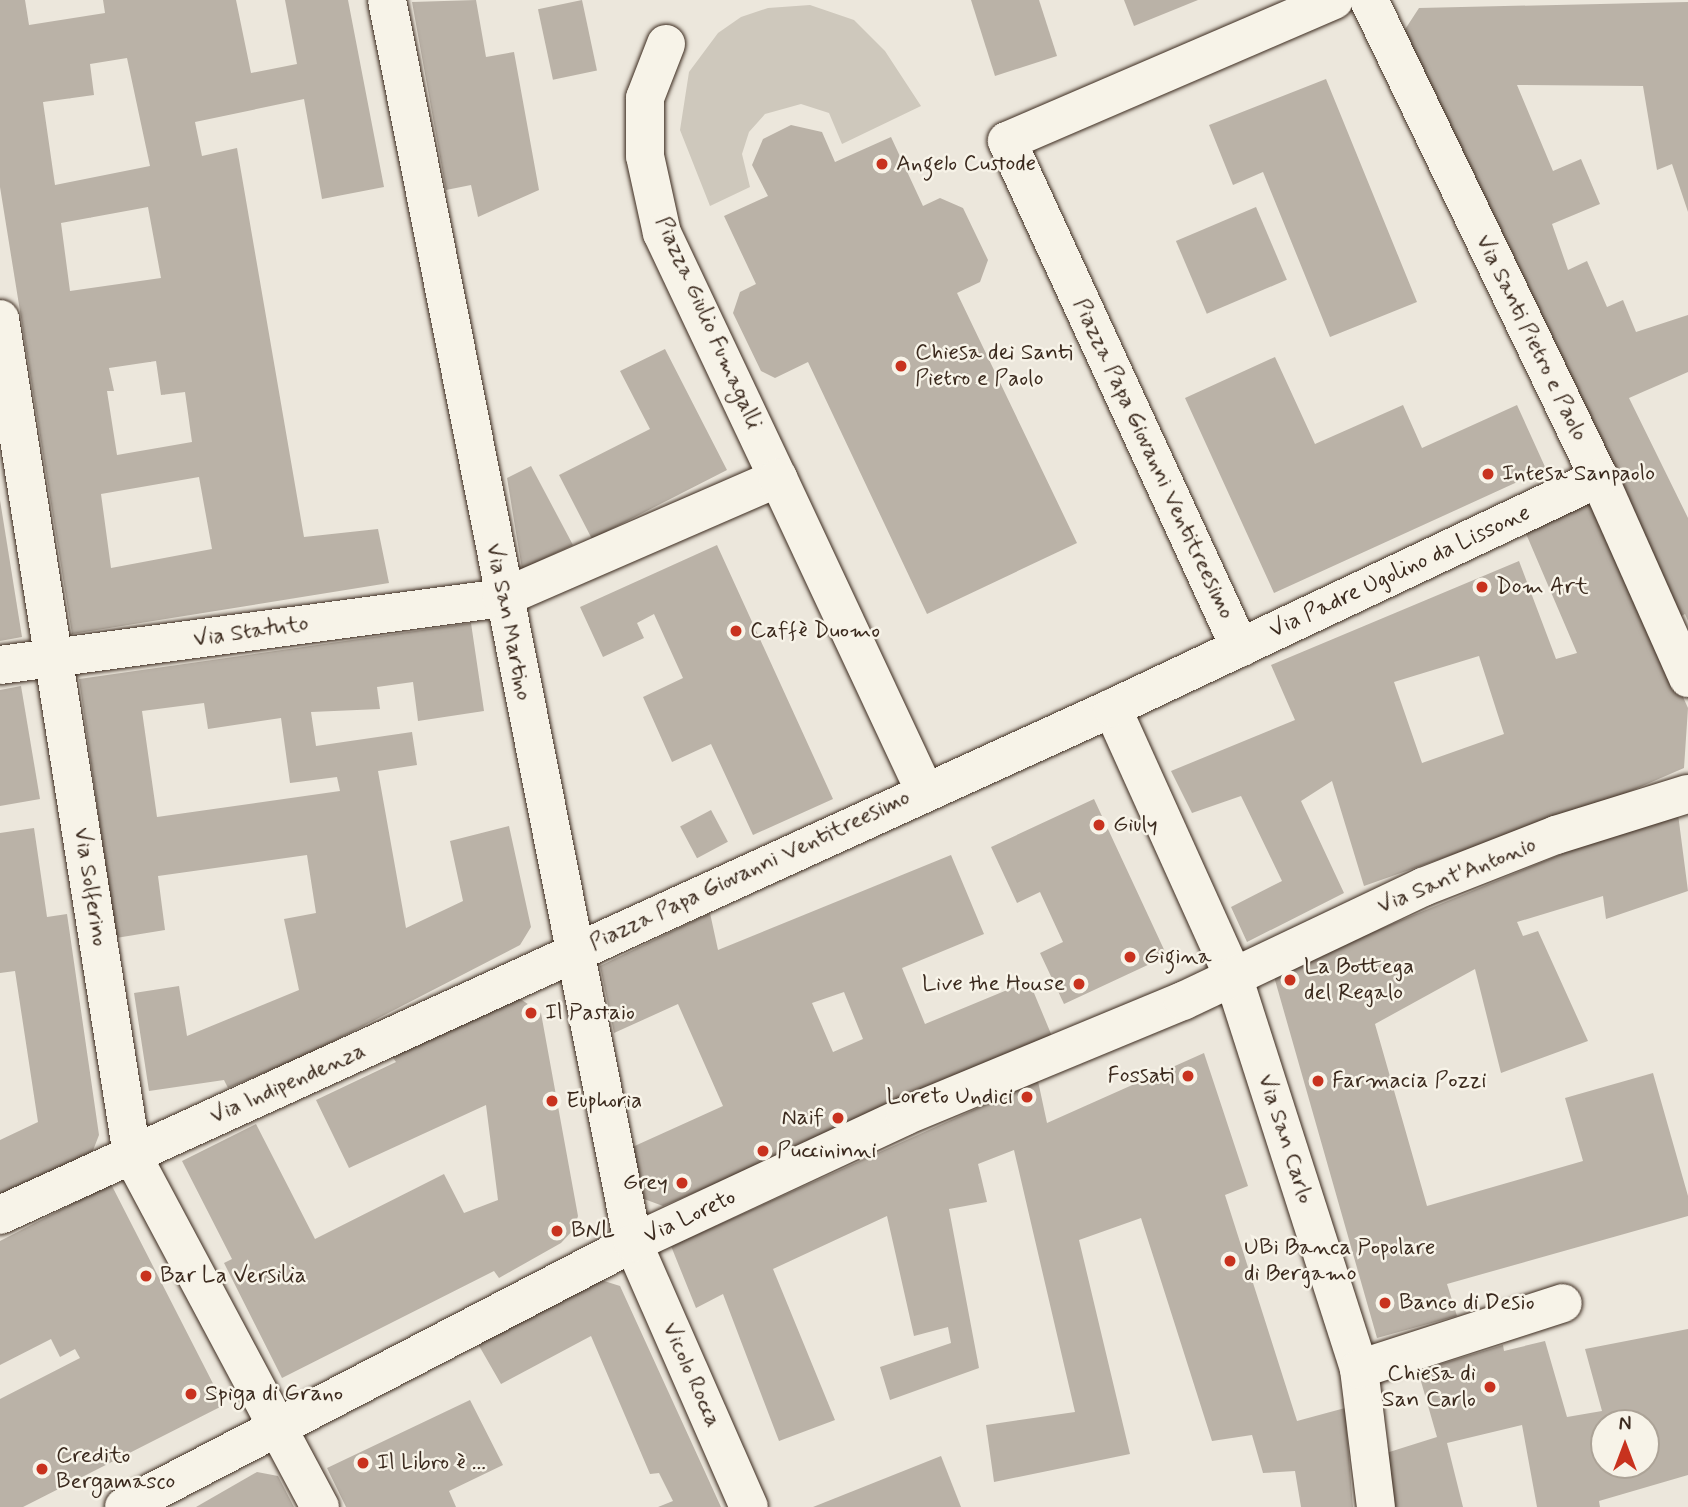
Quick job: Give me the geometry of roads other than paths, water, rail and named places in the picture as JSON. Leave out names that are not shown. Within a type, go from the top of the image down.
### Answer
[{"type":"street","name":"Via San Martino","points":[[387,0],[502,598],[633,1243]]},
{"type":"street","name":"Piazza Papa Giovanni Ventitreesimo","points":[[576,953],[924,789],[1240,649],[1007,141],[1334,0]]},
{"type":"street","name":"Via Santi Pietro e Paolo","points":[[1369,0],[1599,478],[1688,678]]},
{"type":"street","name":"Piazza Giulio Fumagalli","points":[[666,44],[645,98],[645,156],[663,233],[778,478]]},
{"type":"street","name":"Via Solferino","points":[[0,319],[132,1155],[320,1507]]},
{"type":"street","points":[[502,598],[778,478]]},
{"type":"street","name":"Piazza Papa Giovanni Ventitreesimo","points":[[778,478],[924,789]]},
{"type":"street","name":"Via Padre Ugolino da Lissone","points":[[1240,649],[1599,478]]},
{"type":"street","name":"Via Statuto","points":[[0,665],[502,598]]},
{"type":"street","points":[[1112,708],[1233,976]]},
{"type":"street","name":"Via Sant'Antonio","points":[[1233,976],[1423,887],[1556,835],[1688,794]]},
{"type":"street","name":"Via Indipendenza","points":[[0,1214],[576,953]]},
{"type":"street","name":"Via Loreto","points":[[124,1507],[275,1425],[633,1243],[905,1116],[1233,976]]},
{"type":"street","name":"Via San Carlo","points":[[1233,976],[1359,1369],[1376,1507]]},
{"type":"street","name":"Vicolo Rocca","points":[[633,1243],[748,1507]]},
{"type":"street","points":[[1359,1369],[1563,1303]]},
{"type":"place","name":"Angelo Custode","points":[[882,164]]},
{"type":"place","name":"Chiesa dei Santi Pietro e Paolo","points":[[901,366]]},
{"type":"place","name":"Intesa Sanpaolo","points":[[1488,474]]},
{"type":"place","name":"Dom Art","points":[[1482,587]]},
{"type":"place","name":"Caffè Duomo","points":[[736,631]]},
{"type":"place","name":"Giuly","points":[[1099,825]]},
{"type":"place","name":"Gigina","points":[[1130,957]]},
{"type":"place","name":"La Bottega del Regalo","points":[[1290,980]]},
{"type":"place","name":"Live the House","points":[[1079,984]]},
{"type":"place","name":"Il Pastaio","points":[[531,1013]]},
{"type":"place","name":"Fossati","points":[[1188,1076]]},
{"type":"place","name":"Farmacia Pozzi","points":[[1318,1081]]},
{"type":"place","name":"Loreto Undici","points":[[1027,1097]]},
{"type":"place","name":"Euphoria","points":[[552,1101]]},
{"type":"place","name":"Naif","points":[[838,1118]]},
{"type":"place","name":"Puccininni","points":[[763,1151]]},
{"type":"place","name":"Grey","points":[[682,1183]]},
{"type":"place","name":"BNL","points":[[557,1231]]},
{"type":"place","name":"UBi Banca Popolare di Bergamo","points":[[1230,1261]]},
{"type":"place","name":"Bar La Versilia","points":[[146,1276]]},
{"type":"place","name":"Banco di Desio","points":[[1385,1303]]},
{"type":"place","name":"Chiesa di San Carlo","points":[[1490,1387]]},
{"type":"place","name":"Spiga di Grano","points":[[191,1394]]},
{"type":"place","name":"Il Libro è ...","points":[[363,1463]]},
{"type":"place","name":"Credito Bergamasco","points":[[42,1469]]}]
